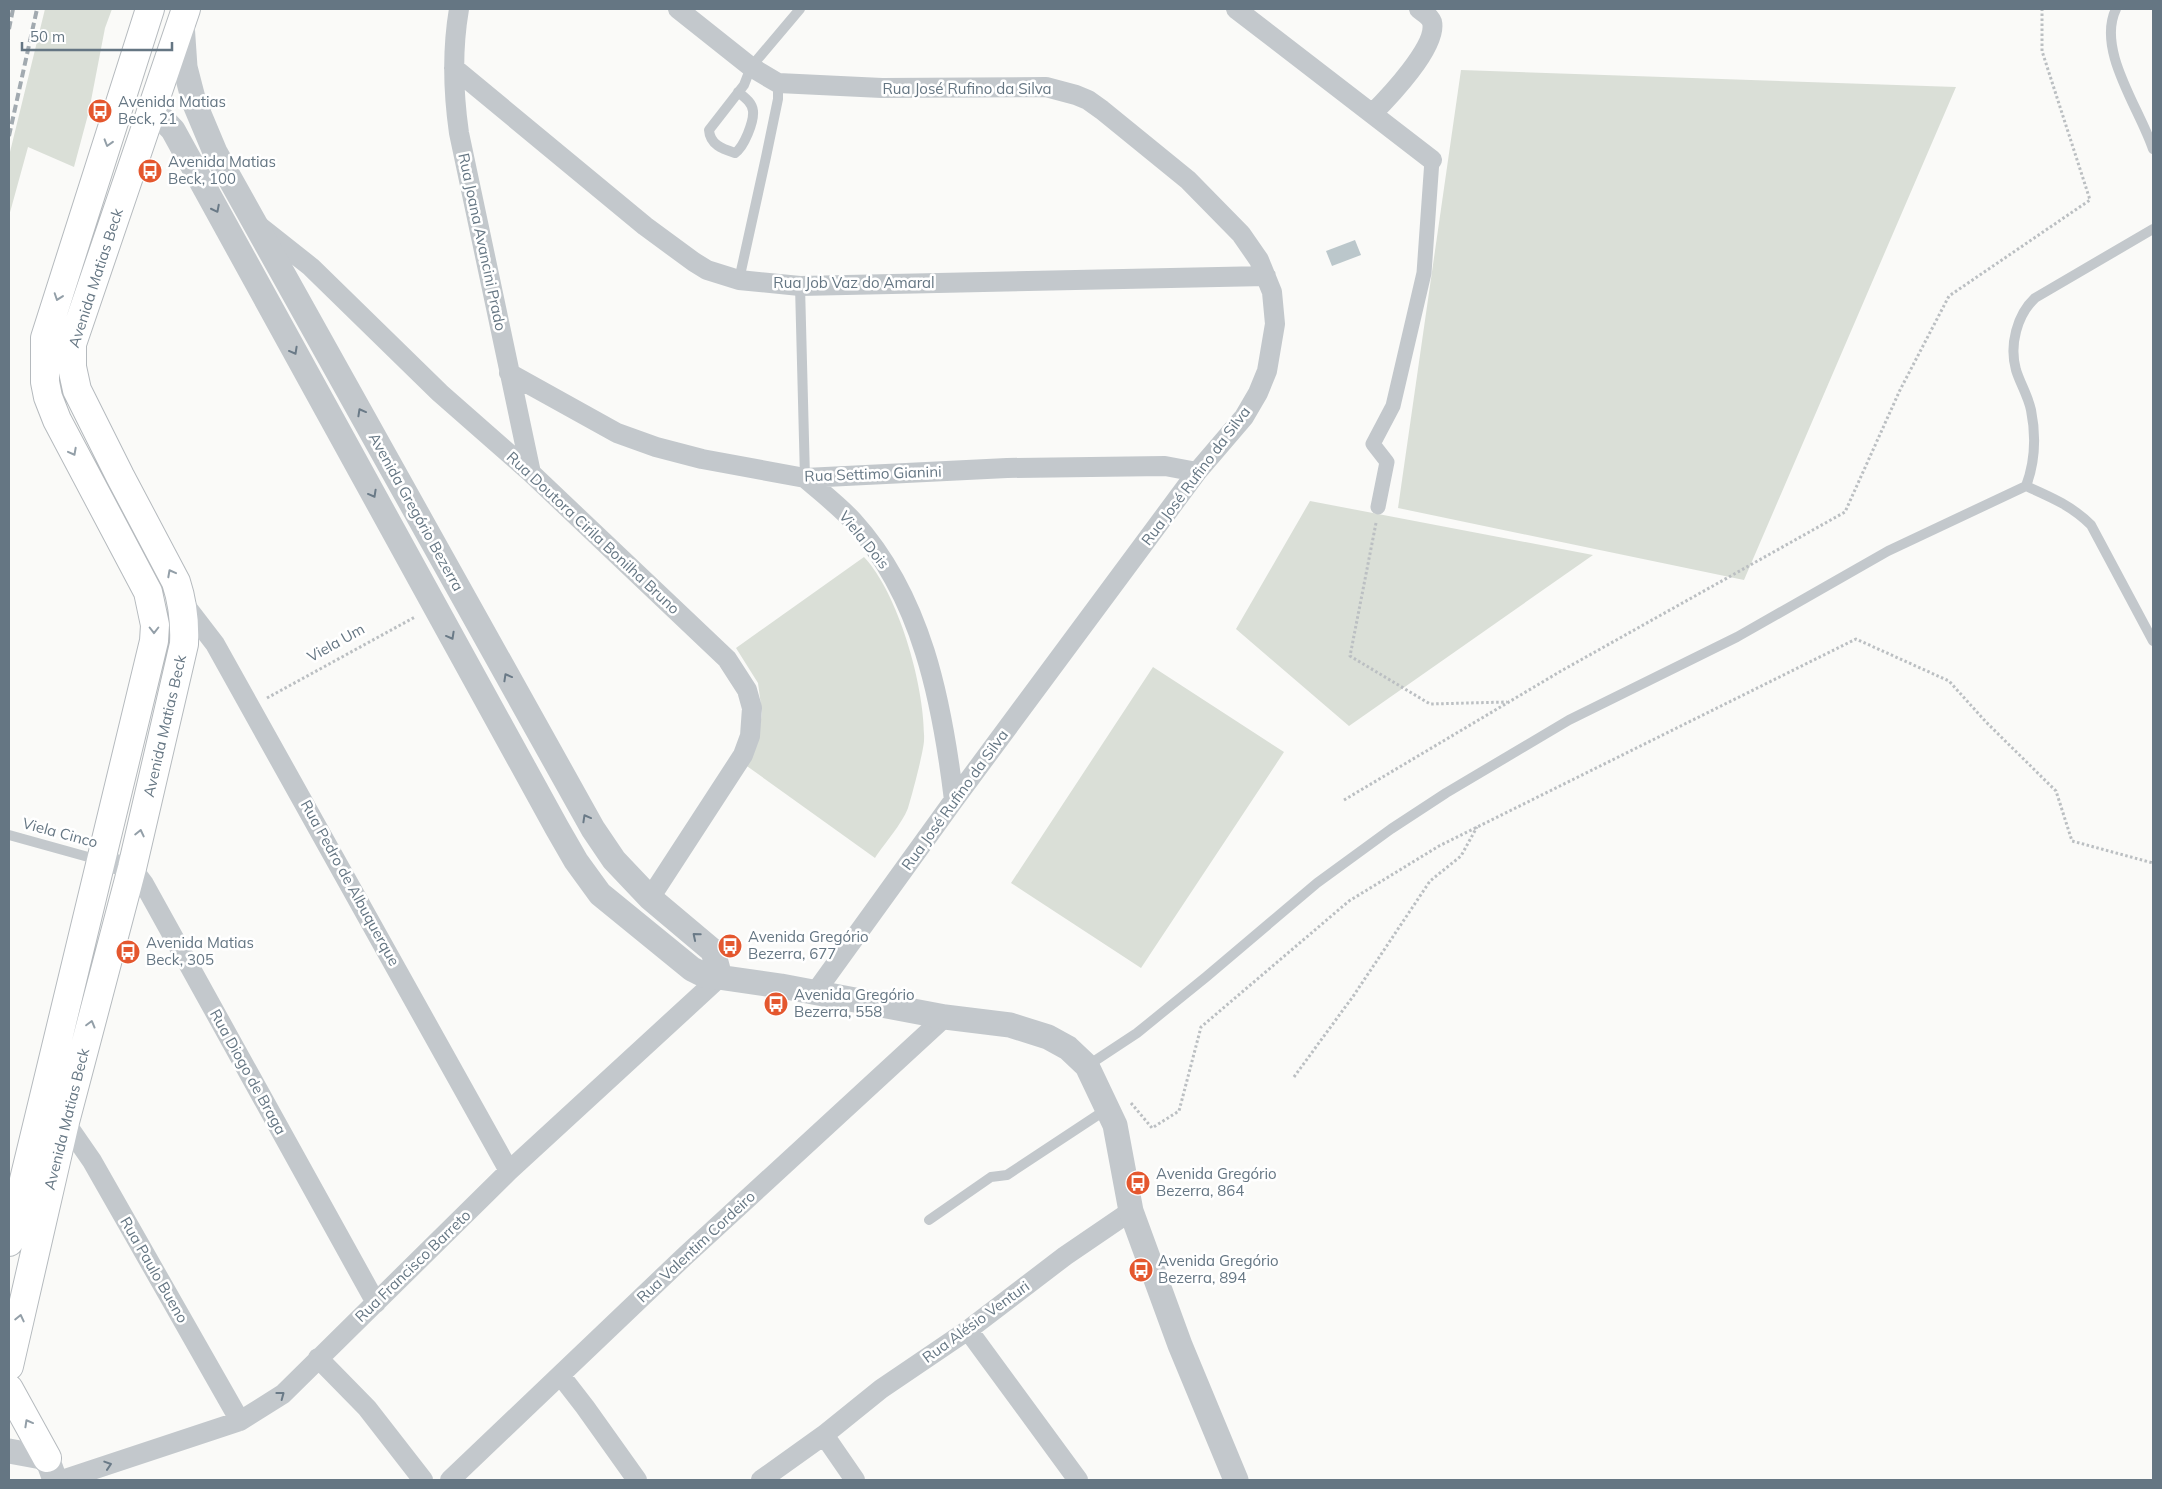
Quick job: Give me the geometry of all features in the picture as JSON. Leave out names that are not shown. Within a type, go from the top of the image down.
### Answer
[{"type":"main road","points":[[150,9],[138,46],[137,71],[142,89],[153,109]]},
{"type":"main road","name":"Avenida Matias Beck","points":[[9,1366],[65,1122],[132,868],[184,644],[185,625],[182,601],[176,582],[77,390],[72,367],[72,344],[184,16]]},
{"type":"main road","name":"Avenida Matias Beck","points":[[9,1242],[154,641],[155,625],[151,602],[143,581],[57,420],[48,397],[45,382],[44,350],[48,324],[91,199],[138,46]]},
{"type":"main road","points":[[9,1389],[51,1469]]},
{"type":"street","name":"Rua Joana Avancini Prado","points":[[459,9],[454,37],[455,101],[459,133],[532,473]]},
{"type":"street","name":"Rua José Rufino da Silva","points":[[678,9],[751,67],[778,83],[882,88],[1046,87],[1088,100],[1188,180],[1241,234],[1266,276],[1275,307],[1275,324],[1267,371],[1244,417],[1198,472],[954,800],[814,994]]},
{"type":"street","points":[[1236,9],[1432,160],[1424,273],[1393,406],[1373,444],[1386,462],[1378,508]]},
{"type":"street","points":[[1372,114],[1416,64],[1432,36],[1430,18],[1419,9]]},
{"type":"street","name":"Avenida Gregório Bezerra","points":[[184,16],[185,66],[194,102],[215,152],[593,830],[614,860],[650,898],[713,951],[720,977]]},
{"type":"street","name":"Rua Job Vaz do Amaral","points":[[454,68],[645,226],[707,270],[739,280],[800,286],[1266,276]]},
{"type":"street","name":"Avenida Gregório Bezerra","points":[[153,109],[173,130],[557,828],[576,861],[600,894],[692,969],[704,975],[945,1016],[1010,1025],[1048,1037],[1068,1048],[1087,1066],[1118,1105],[1115,1125],[1131,1211],[1180,1345],[1236,1480]]},
{"type":"street","name":"Rua Doutora Cirila Bonilha Bruno","points":[[256,223],[310,267],[440,393],[532,473],[727,659],[746,690],[752,708],[750,736],[744,755],[650,898]]},
{"type":"street","name":"Rua Settimo Gianini","points":[[509,373],[617,433],[702,459],[805,478],[1016,468],[1165,466],[1198,472]]},
{"type":"street","name":"Viela Dois","points":[[805,478],[853,521],[886,565],[910,610],[935,681],[947,740],[954,800]]},
{"type":"street","name":"Rua Pedro de Albuquerque","points":[[182,601],[215,644],[252,707],[509,1171]]},
{"type":"street","points":[[102,861],[132,868]]},
{"type":"street","name":"Rua Diogo de Braga","points":[[132,868],[144,884],[376,1303]]},
{"type":"street","name":"Rua Francisco Barreto","points":[[62,1480],[240,1421],[283,1394],[509,1171],[720,977]]},
{"type":"street","name":"Rua Valentim Cordeiro","points":[[450,1480],[685,1256],[945,1016]]},
{"type":"street","name":"Rua Paulo Bueno","points":[[65,1122],[92,1161],[240,1421]]},
{"type":"street","name":"Rua Alésio Venturi","points":[[761,1480],[824,1435],[882,1389],[968,1330],[1065,1256],[1131,1211]]},
{"type":"street","points":[[968,1330],[1078,1480]]},
{"type":"street","points":[[318,1358],[366,1408],[423,1480]]},
{"type":"street","points":[[560,1376],[585,1407],[637,1480]]},
{"type":"street","points":[[824,1435],[855,1480]]},
{"type":"street","points":[[9,1450],[51,1469]]},
{"type":"lane","points":[[738,92],[748,100],[753,111],[744,145],[735,153],[720,148],[712,141],[709,130],[738,92],[744,85],[751,67],[800,9]]},
{"type":"lane","points":[[2116,9],[2113,15],[2110,38],[2113,57],[2153,149]]},
{"type":"lane","points":[[739,280],[778,99],[778,83]]},
{"type":"lane","points":[[2026,486],[2033,458],[2031,409],[2015,368],[2015,337],[2025,308],[2034,298],[2153,228]]},
{"type":"lane","points":[[800,286],[805,478]]},
{"type":"lane","points":[[2026,486],[2071,508],[2090,525],[2153,641]]},
{"type":"lane","points":[[1087,1066],[1137,1033],[1317,883],[1446,793],[1569,720],[1737,637],[1888,551],[2026,486]]},
{"type":"lane","name":"Viela Cinco","points":[[9,835],[102,861]]},
{"type":"lane","points":[[929,1220],[991,1177],[1008,1175],[1118,1105]]},
{"type":"path","points":[[1344,800],[1510,702],[1845,512],[1900,390],[1949,296],[2090,200],[2042,51],[2042,9]]},
{"type":"path","points":[[1378,508],[1367,575],[1350,656],[1430,704],[1510,702]]},
{"type":"path","name":"Viela Um","points":[[252,707],[435,606]]},
{"type":"path","points":[[1118,1105],[1152,1128],[1179,1110],[1200,1027],[1349,900],[1439,846],[1856,639],[1949,681],[1986,722],[2056,791],[2072,841],[2153,863]]},
{"type":"path","points":[[1294,1077],[1354,995],[1430,881],[1461,856],[1478,826]]},
{"type":"shaded area","points":[[45,9],[112,9],[105,28],[89,111],[74,167],[28,147],[9,216],[9,156]]},
{"type":"shaded area","points":[[1461,70],[1956,87],[1744,580],[1398,508]]},
{"type":"shaded area","points":[[1355,240],[1361,255],[1332,266],[1326,251]]},
{"type":"shaded area","points":[[1310,501],[1593,555],[1349,726],[1236,629]]},
{"type":"shaded area","points":[[864,557],[877,573],[888,594],[908,644],[920,696],[924,741],[908,808],[875,858],[744,764],[757,745],[762,713],[758,683],[736,648]]},
{"type":"shaded area","points":[[1153,667],[1284,752],[1141,968],[1011,883]]},
{"type":"railway","points":[[9,29],[13,9]]},
{"type":"railway","points":[[9,136],[37,9]]},
{"type":"place","name":"Avenida Matias Beck, 21","points":[[100,111]]},
{"type":"place","name":"Avenida Matias Beck, 100","points":[[150,171]]},
{"type":"place","name":"Avenida Gregório Bezerra, 677","points":[[730,946]]},
{"type":"place","name":"Avenida Matias Beck, 305","points":[[128,952]]},
{"type":"place","name":"Avenida Gregório Bezerra, 558","points":[[776,1004]]},
{"type":"place","name":"Avenida Gregório Bezerra, 864","points":[[1138,1183]]},
{"type":"place","name":"Avenida Gregório Bezerra, 894","points":[[1141,1270]]}]
